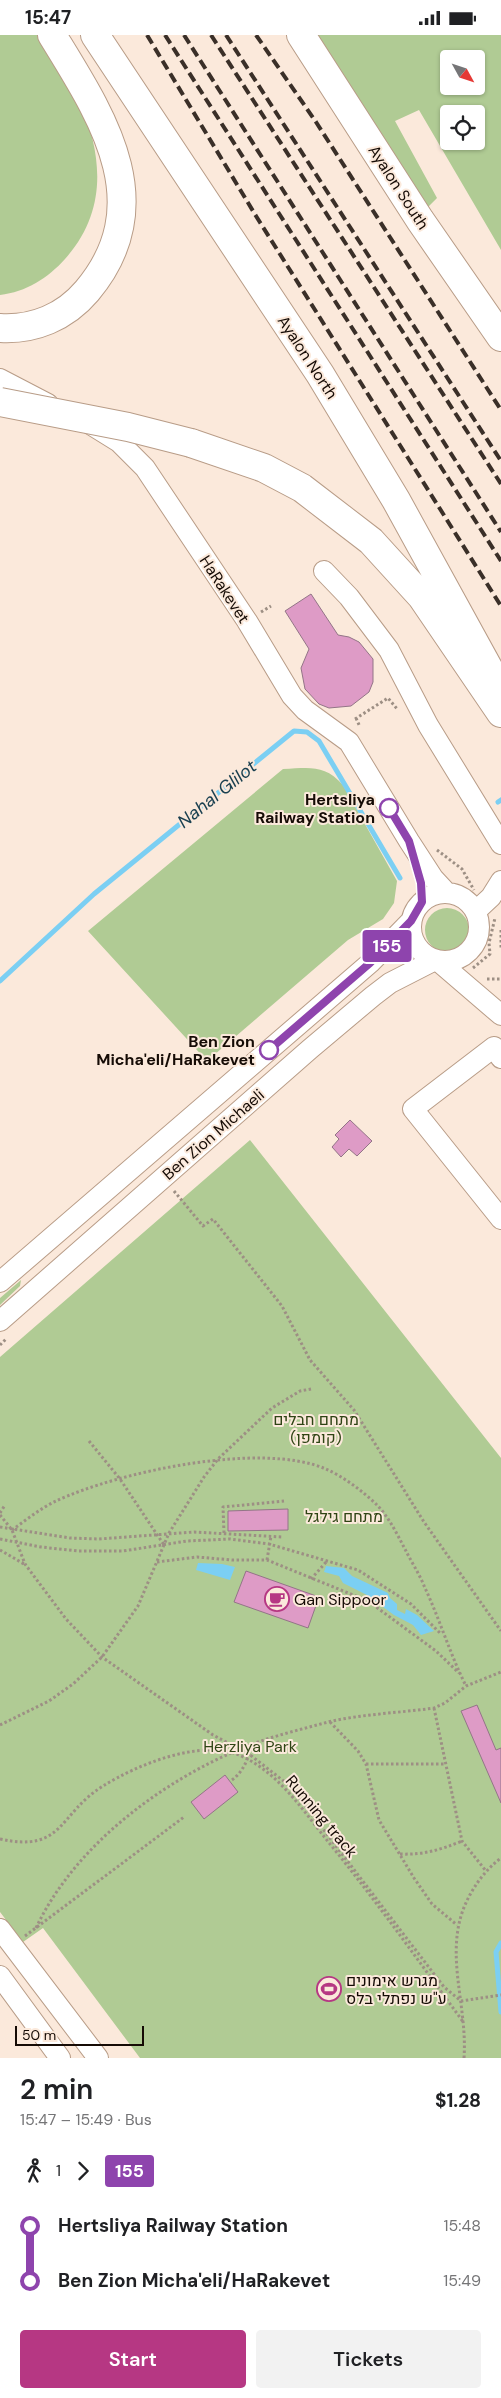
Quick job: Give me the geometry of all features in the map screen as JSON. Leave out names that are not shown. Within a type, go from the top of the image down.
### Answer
[{"type":"highway","points":[[0,328],[27,327],[63,314],[78,301],[102,270],[111,251],[118,228],[121,191],[112,145],[96,108],[52,35]]},
{"type":"highway","name":"Ayalon North","points":[[95,35],[320,374],[396,500],[501,691]]},
{"type":"highway","name":"Ayalon South","points":[[301,35],[420,220],[501,337]]},
{"type":"highway","points":[[0,402],[118,425],[190,443],[264,468],[302,488],[371,541],[422,597],[501,713]]},
{"type":"street","name":"HaRakevet","points":[[0,379],[103,430],[131,452],[145,468],[247,621],[292,696],[305,710],[349,742],[409,841],[433,878],[446,892]]},
{"type":"street","points":[[324,571],[354,603],[389,650],[423,718],[501,844]]},
{"type":"street","name":"HaRakevet","points":[[409,841],[421,883],[422,902]]},
{"type":"street","points":[[476,911],[491,897],[501,881]]},
{"type":"street","points":[[437,961],[455,961],[465,956],[478,939],[480,929],[476,911],[464,898],[446,892],[437,893],[422,902],[411,921],[411,931],[417,946],[427,957],[437,961],[501,1015]]},
{"type":"street","name":"Ben Zion Michaeli","points":[[0,1283],[27,1269],[35,1251],[370,963],[411,921]]},
{"type":"street","points":[[465,956],[469,972],[501,1011]]},
{"type":"street","name":"Ben Zion Michaeli","points":[[0,1321],[373,996],[390,983],[437,961]]},
{"type":"street","points":[[501,1057],[494,1047],[413,1109],[501,1219]]},
{"type":"street","points":[[0,1313],[24,1290],[27,1269],[44,1272],[67,1262]]},
{"type":"street","points":[[0,1929],[98,2058]]},
{"type":"street","points":[[0,1965],[16,1950]]},
{"type":"street","points":[[16,1950],[2,1983],[60,2058]]},
{"type":"path","points":[[261,612],[271,606]]},
{"type":"path","points":[[351,721],[388,698],[402,717]]},
{"type":"path","points":[[501,932],[501,948]]},
{"type":"path","points":[[174,1191],[203,1226],[213,1219],[282,1306],[310,1360],[354,1410],[424,1522],[501,1631]]},
{"type":"path","points":[[0,1725],[34,1709],[65,1690],[102,1657],[138,1606],[169,1533],[193,1493],[218,1459],[272,1408],[300,1391],[311,1389]]},
{"type":"path","points":[[89,1441],[120,1479],[164,1545]]},
{"type":"path","points":[[12,1529],[54,1502],[87,1488],[120,1479],[218,1459],[284,1459],[325,1469],[352,1485],[378,1506],[399,1538],[425,1587],[442,1634],[466,1686]]},
{"type":"path","points":[[224,1533],[223,1507],[284,1501]]},
{"type":"path","points":[[5,1505],[0,1514],[12,1529],[15,1542],[25,1564],[66,1619],[102,1657],[213,1735],[249,1754],[290,1786],[444,1987],[461,2001],[501,1995]]},
{"type":"path","points":[[0,1527],[70,1538],[99,1539],[169,1533],[224,1533],[282,1537]]},
{"type":"path","points":[[266,1560],[271,1535]]},
{"type":"path","points":[[0,1539],[78,1551],[123,1551],[186,1541],[230,1539],[269,1544],[358,1571],[411,1604],[442,1634]]},
{"type":"path","points":[[0,1550],[25,1564]]},
{"type":"path","points":[[157,1562],[197,1557],[266,1560],[368,1601],[436,1651],[461,1676]]},
{"type":"path","points":[[311,1579],[327,1561]]},
{"type":"path","points":[[36,1928],[47,1904],[92,1847],[166,1788],[231,1753],[253,1744],[330,1722],[434,1708],[445,1703],[466,1686],[501,1672]]},
{"type":"path","points":[[434,1708],[444,1765],[462,1841],[486,1871]]},
{"type":"path","points":[[330,1722],[358,1751],[366,1764],[378,1820],[399,1854],[432,1904],[457,1925]]},
{"type":"path","points":[[232,1780],[242,1773],[253,1744]]},
{"type":"path","name":"Running track","points":[[0,1839],[21,1843],[40,1841],[58,1829],[85,1799],[104,1785],[150,1763],[181,1753],[210,1750],[231,1753],[268,1773],[295,1801],[363,1885],[464,2023]]},
{"type":"path","points":[[366,1764],[444,1765]]},
{"type":"path","points":[[16,1950],[36,1928],[184,1817]]},
{"type":"path","points":[[399,1854],[418,1855],[437,1852],[462,1841]]},
{"type":"path","points":[[464,2058],[464,2023],[455,1949],[457,1925],[464,1905],[486,1871],[501,1858]]},
{"type":"green space","points":[[0,35],[47,35],[62,62],[86,118],[94,147],[97,175],[94,204],[84,232],[65,259],[36,283],[19,291],[0,295]]},
{"type":"green space","points":[[316,35],[501,35],[501,250],[442,150],[485,150],[485,105],[440,105],[440,146],[419,110],[395,121],[437,198],[426,209]]},
{"type":"green space","points":[[309,768],[323,770],[343,785],[397,881],[394,903],[383,919],[348,940],[207,1061],[88,931],[283,769]]},
{"type":"green space","points":[[443,908],[451,908],[463,914],[469,930],[463,946],[451,952],[443,952],[431,946],[425,934],[425,926],[431,914]]},
{"type":"green space","name":"Herzliya Park","points":[[250,1140],[501,1458],[501,2058],[140,2058],[43,1928],[23,1942],[0,1912],[0,1357]]},
{"type":"green space","points":[[21,1280],[20,1286],[0,1305],[0,1298]]},
{"type":"water","points":[[198,1563],[222,1564],[235,1567],[230,1580],[196,1570]]},
{"type":"water","points":[[326,1566],[344,1568],[352,1576],[388,1593],[390,1598],[397,1604],[397,1610],[405,1614],[406,1609],[417,1615],[434,1631],[421,1635],[413,1625],[394,1615],[367,1595],[343,1583],[339,1576],[324,1572]]},
{"type":"building","points":[[311,594],[338,635],[349,637],[359,642],[373,659],[373,682],[369,692],[351,706],[329,708],[319,704],[305,689],[301,668],[309,649],[285,611]]},
{"type":"building","points":[[350,1120],[372,1141],[357,1156],[349,1149],[341,1157],[332,1147],[339,1139],[335,1135]]},
{"type":"building","points":[[288,1509],[288,1530],[228,1531],[228,1511]]},
{"type":"building","name":"Gan Sippoor","points":[[246,1571],[319,1597],[308,1628],[234,1602]]},
{"type":"building","points":[[477,1705],[496,1750],[501,1748],[501,1803],[461,1711]]},
{"type":"building","points":[[225,1775],[238,1792],[204,1819],[191,1802]]},
{"type":"waterway","name":"Nahal Glilot","points":[[0,981],[94,894],[294,731],[307,732],[319,741],[400,878]]},
{"type":"waterway","points":[[501,1943],[496,1952],[501,2012]]},
{"type":"railway","points":[[147,35],[256,216],[501,606]]},
{"type":"railway","points":[[165,35],[501,561]]},
{"type":"railway","points":[[184,35],[501,532]]},
{"type":"railway","points":[[211,35],[501,484]]},
{"type":"railway","points":[[226,35],[501,461]]},
{"type":"railway","points":[[256,35],[316,122],[501,410]]},
{"type":"bus line","name":"155","points":[[269,1050],[370,963],[411,921],[416,909],[422,902],[421,883],[409,841],[389,808]]},
{"type":"place","name":"Hertsliya Railway Station","points":[[389,808]]},
{"type":"place","name":"Ben Zion Micha'eli/HaRakevet","points":[[269,1050]]},
{"type":"place","name":"Gan Sippoor","points":[[277,1599]]},
{"type":"place","name":"מגרש אימונים ע\"ש נפתלי בלס","points":[[329,1989]]},
{"type":"park label","name":"מתחם חבלים (קומפן)","points":[[316,1428]]},
{"type":"park label","name":"מתחם גילגל","points":[[344,1516]]}]
